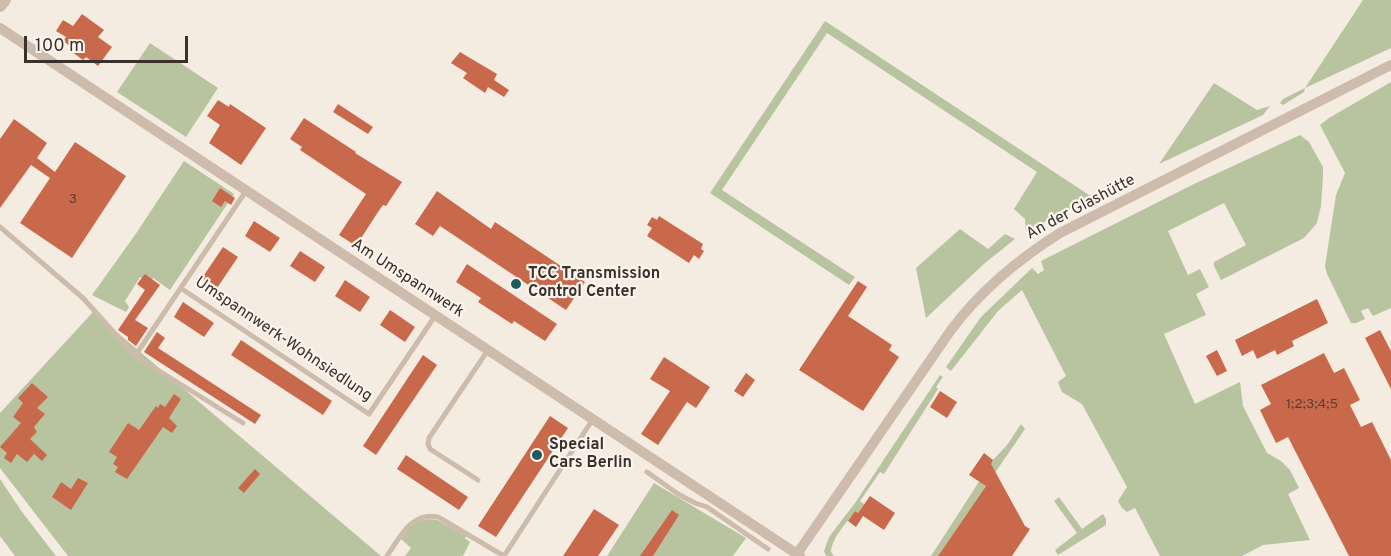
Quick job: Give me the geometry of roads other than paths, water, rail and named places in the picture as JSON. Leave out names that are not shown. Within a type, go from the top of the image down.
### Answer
[{"type":"street","points":[[0,6],[5,0]]},
{"type":"street","name":"Am Umspannwerk","points":[[0,28],[798,555]]},
{"type":"street","name":"An der Glashütte","points":[[798,555],[951,330],[966,310],[1004,272],[1060,233],[1391,64]]},
{"type":"lane","name":"Umspannwerk-Wohnsiedlung","points":[[247,190],[182,289],[369,414],[435,315]]},
{"type":"lane","points":[[0,227],[83,297],[135,356],[243,423]]},
{"type":"lane","points":[[135,356],[172,299],[182,289]]},
{"type":"lane","points":[[478,480],[430,448],[428,441],[488,350]]},
{"type":"lane","points":[[387,556],[413,521],[430,515],[438,517],[504,556],[593,419]]},
{"type":"lane","points":[[647,472],[678,494],[707,507],[768,549]]},
{"type":"place","name":"TCC Transmission Control Center","points":[[516,284]]},
{"type":"place","name":"Special Cars Berlin","points":[[537,455]]}]
